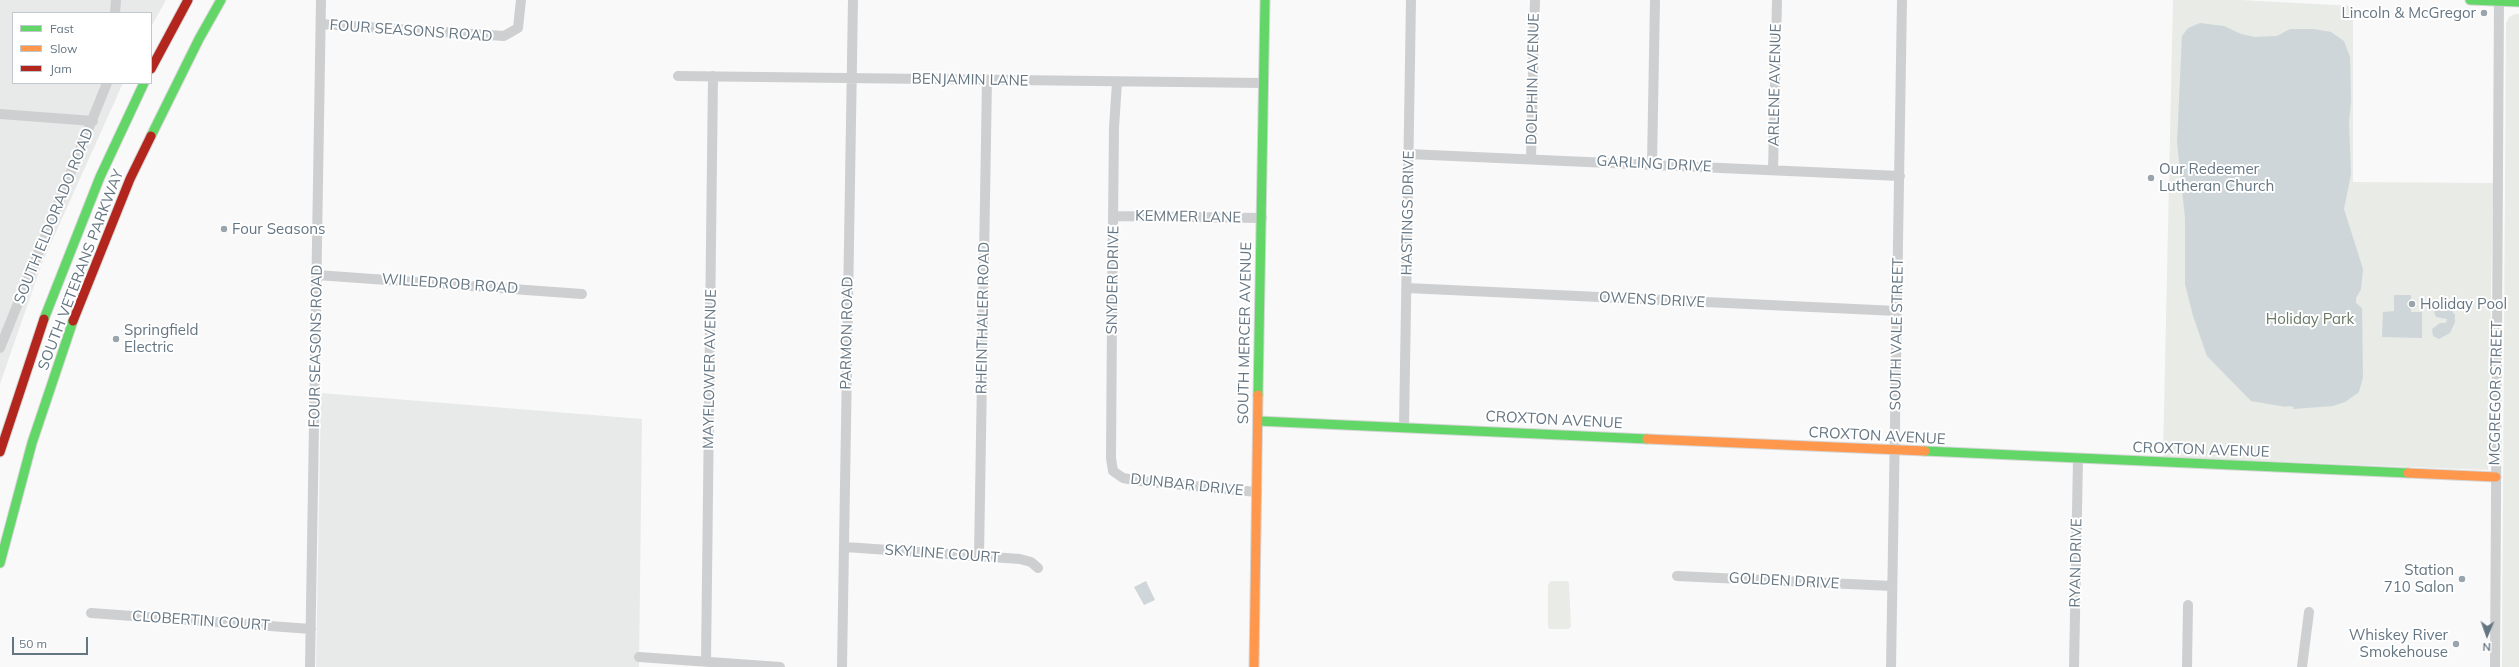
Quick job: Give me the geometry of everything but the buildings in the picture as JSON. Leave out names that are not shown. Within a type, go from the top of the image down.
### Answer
[{"type":"main road","points":[[152,68],[188,0]]},
{"type":"main road","name":"SOUTH VETERANS PARKWAY","points":[[0,563],[32,443],[74,318],[130,180],[221,0]]},
{"type":"main road","name":"SOUTH MERCER AVENUE","points":[[1254,667],[1265,0]]},
{"type":"main road","points":[[2470,0],[2519,2]]},
{"type":"main road","name":"SOUTH VETERANS PARKWAY","points":[[0,452],[51,298],[100,177],[144,84]]},
{"type":"main road","name":"CROXTON AVENUE","points":[[1258,422],[1404,427],[1895,451],[2496,477]]},
{"type":"street","points":[[115,12],[116,0]]},
{"type":"street","name":"FOUR SEASONS ROAD","points":[[310,667],[321,0]]},
{"type":"street","name":"FOUR SEASONS ROAD","points":[[321,24],[504,36],[518,28],[521,0]]},
{"type":"street","name":"PARMON ROAD","points":[[842,667],[853,79],[853,0]]},
{"type":"street","name":"HASTINGS DRIVE","points":[[1404,427],[1411,0]]},
{"type":"street","name":"DOLPHIN AVENUE","points":[[1531,158],[1535,0]]},
{"type":"street","points":[[1652,164],[1655,0]]},
{"type":"street","name":"ARLENE AVENUE","points":[[1773,170],[1777,0]]},
{"type":"street","name":"SOUTH VALE STREET","points":[[1891,667],[1902,0]]},
{"type":"street","name":"MCGREGOR STREET","points":[[2495,667],[2499,1]]},
{"type":"street","name":"BENJAMIN LANE","points":[[678,76],[1263,83]]},
{"type":"street","name":"MAYFLOWER AVENUE","points":[[706,662],[713,76]]},
{"type":"street","name":"RHEINTHALER ROAD","points":[[979,556],[987,80]]},
{"type":"street","name":"SNYDER DRIVE","points":[[1117,475],[1113,470],[1111,458],[1114,128],[1118,82]]},
{"type":"street","name":"SOUTH ELDORADO ROAD","points":[[0,348],[93,121],[107,84]]},
{"type":"street","points":[[0,114],[93,121]]},
{"type":"street","name":"GARLING DRIVE","points":[[1408,154],[1531,158],[1900,176]]},
{"type":"street","name":"KEMMER LANE","points":[[1114,216],[1262,218]]},
{"type":"street","name":"WILLEDROB ROAD","points":[[317,275],[582,294]]},
{"type":"street","name":"OWENS DRIVE","points":[[1406,288],[1897,311]]},
{"type":"street","name":"RYAN DRIVE","points":[[2074,667],[2078,459]]},
{"type":"street","name":"DUNBAR DRIVE","points":[[1117,475],[1140,481],[1257,492]]},
{"type":"street","name":"SKYLINE COURT","points":[[845,547],[1020,559],[1031,562],[1038,568]]},
{"type":"street","name":"GOLDEN DRIVE","points":[[1677,576],[1892,586]]},
{"type":"street","points":[[2187,667],[2188,605]]},
{"type":"street","points":[[2302,667],[2309,612]]},
{"type":"street","name":"CLOBERTIN COURT","points":[[91,613],[311,629]]},
{"type":"street","points":[[639,657],[780,667]]},
{"type":"shaded area","points":[[0,0],[166,0],[152,25],[152,12],[12,12],[12,84],[123,84],[42,263],[0,384]]},
{"type":"shaded area","points":[[2200,23],[2224,26],[2241,34],[2255,37],[2277,36],[2290,29],[2314,29],[2331,32],[2344,41],[2350,57],[2351,100],[2349,121],[2351,174],[2344,209],[2363,269],[2361,289],[2356,298],[2356,303],[2362,308],[2363,377],[2359,392],[2345,402],[2333,406],[2293,409],[2294,407],[2251,401],[2207,356],[2193,316],[2185,284],[2185,218],[2177,142],[2182,36],[2188,28]]},
{"type":"shaded area","points":[[2394,295],[2411,295],[2411,312],[2422,312],[2422,338],[2382,337],[2383,312],[2394,311]]},
{"type":"shaded area","points":[[2443,304],[2455,315],[2455,322],[2450,333],[2439,339],[2433,336],[2432,329],[2440,323],[2446,323],[2447,319],[2436,317],[2434,312],[2437,306]]},
{"type":"shaded area","points":[[321,393],[642,419],[639,667],[316,667]]},
{"type":"shaded area","points":[[1146,581],[1155,600],[1144,605],[1134,587]]},
{"type":"green space","name":"Holiday Park","points":[[2173,0],[2240,0],[2353,6],[2353,182],[2493,183],[2488,470],[2163,457]]},
{"type":"green space","points":[[2519,14],[2519,667],[2502,667],[2506,23],[2509,17]]},
{"type":"green space","points":[[1551,581],[1568,581],[1571,626],[1569,629],[1549,629],[1548,585]]},
{"type":"traffic: fast","points":[[151,136],[199,39],[221,0]]},
{"type":"traffic: fast","points":[[1258,395],[1265,0]]},
{"type":"traffic: fast","points":[[2470,0],[2519,2]]},
{"type":"traffic: fast","points":[[44,319],[100,177],[144,84]]},
{"type":"traffic: fast","points":[[0,563],[32,443],[73,321]]},
{"type":"traffic: fast","points":[[1258,421],[1647,439]]},
{"type":"traffic: fast","points":[[1925,451],[2408,473]]},
{"type":"traffic: slow","points":[[1254,667],[1258,395]]},
{"type":"traffic: slow","points":[[1647,439],[1925,451]]},
{"type":"traffic: slow","points":[[2408,473],[2496,477]]},
{"type":"traffic: jam","points":[[152,67],[188,0]]},
{"type":"traffic: jam","points":[[73,321],[130,179],[151,136]]},
{"type":"traffic: jam","points":[[0,452],[44,319]]},
{"type":"place","name":"Lincoln & McGregor","points":[[2484,13]]},
{"type":"place","name":"Our Redeemer Lutheran Church","points":[[2151,178]]},
{"type":"place","name":"Four Seasons","points":[[224,229]]},
{"type":"place","name":"Holiday Pool","points":[[2412,304]]},
{"type":"place","name":"Springfield Electric","points":[[116,339]]},
{"type":"place","name":"Station 710 Salon","points":[[2462,579]]},
{"type":"place","name":"Whiskey River Smokehouse","points":[[2456,644]]}]
